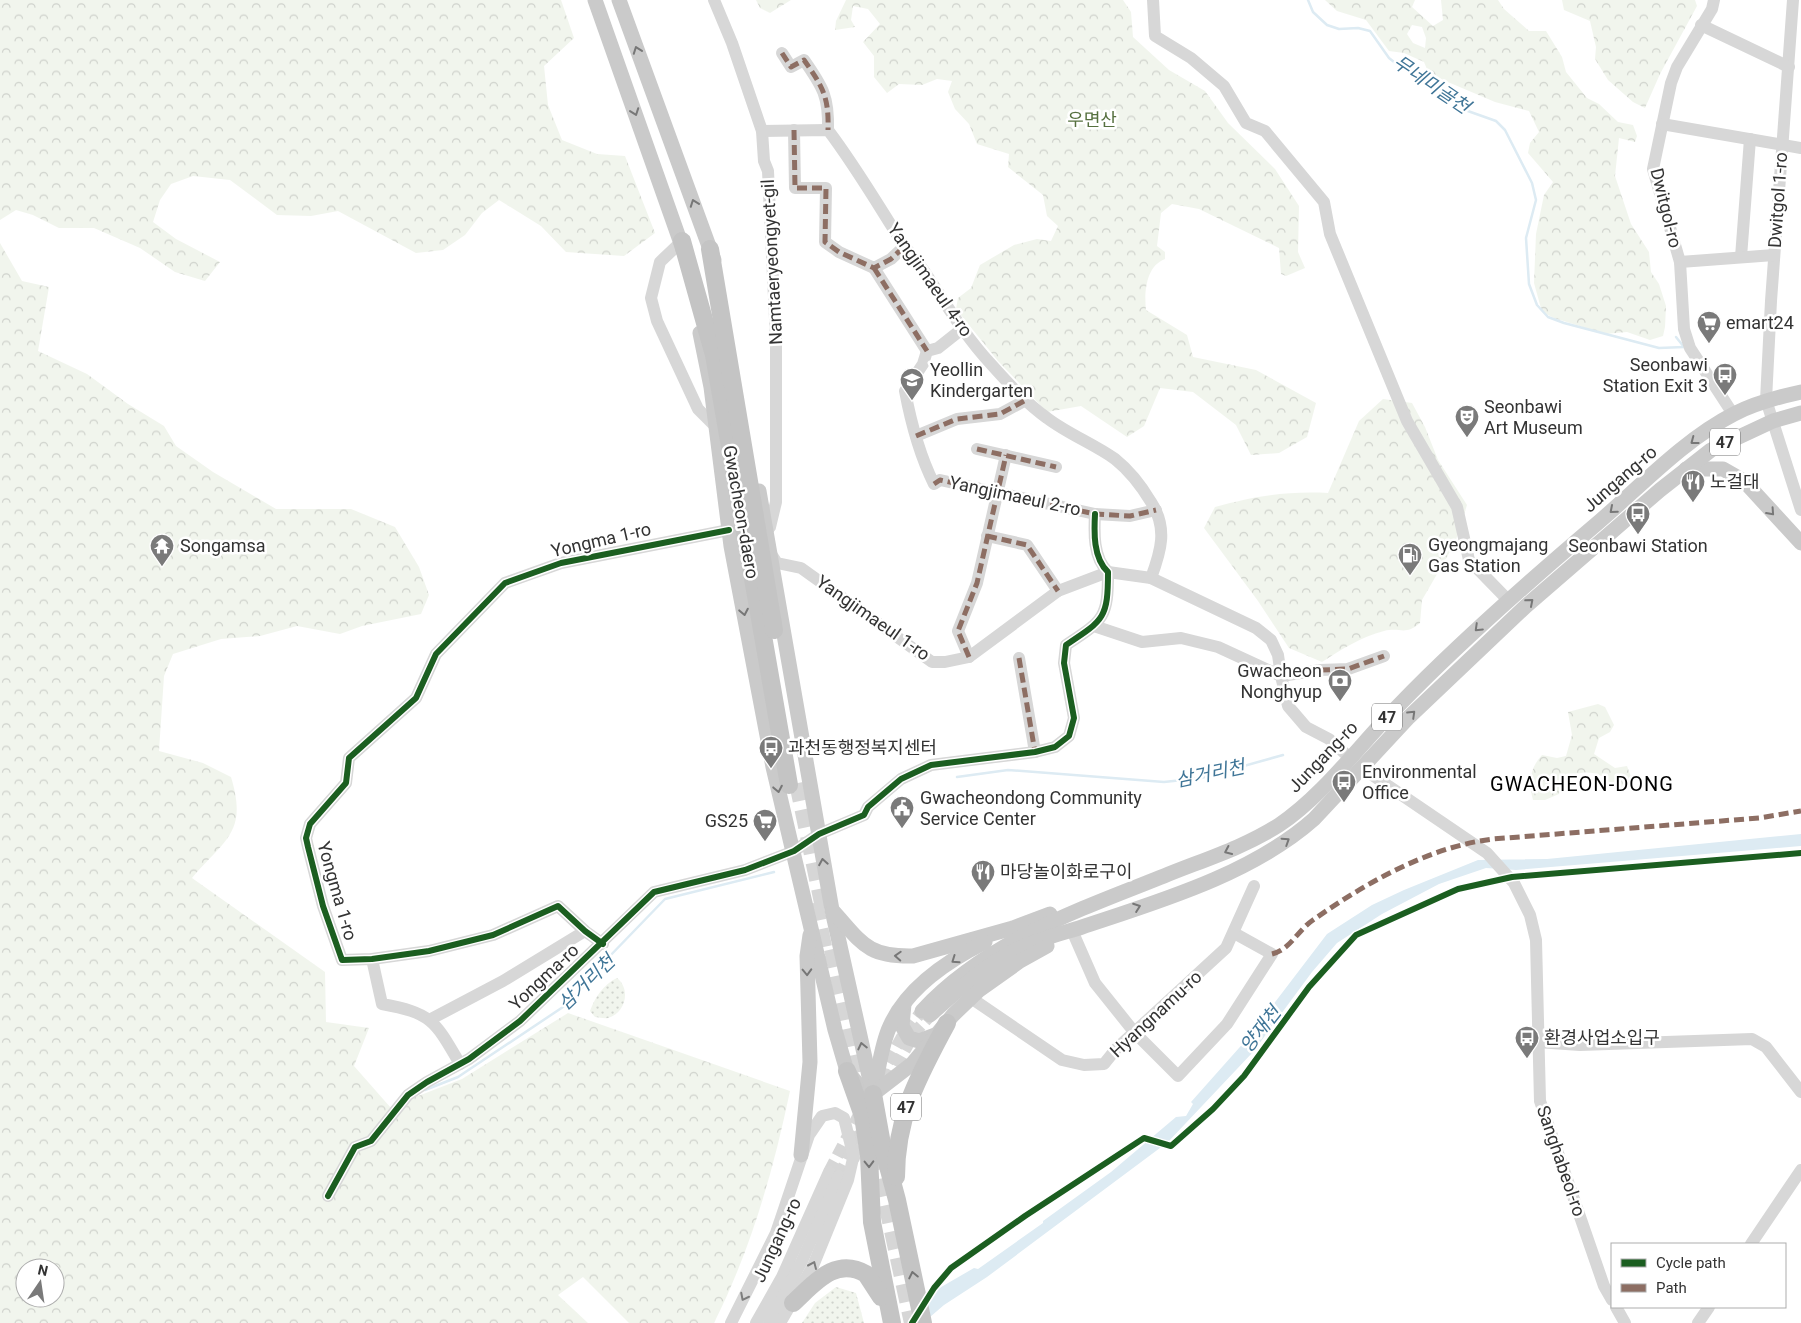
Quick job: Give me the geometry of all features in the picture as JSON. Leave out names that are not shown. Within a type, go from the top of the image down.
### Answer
[{"type":"highway","name":"Gwacheon-daero","points":[[682,241],[714,355],[794,784],[710,249]]},
{"type":"highway","name":"47","points":[[923,1323],[897,1200],[897,1159],[903,1118],[917,1079],[943,1027]]},
{"type":"highway","points":[[847,1072],[863,1116],[869,1156],[872,1222],[891,1318]]},
{"type":"highway","points":[[873,1094],[882,1144],[897,1200]]},
{"type":"highway","points":[[793,1303],[827,1273],[842,1268],[852,1269],[862,1272],[871,1279],[891,1318]]},
{"type":"main road","points":[[594,0],[682,241],[711,387],[729,530],[781,804],[794,851],[835,1030],[847,1072],[860,1087],[873,1094]]},
{"type":"main road","points":[[619,0],[719,274],[767,531],[832,910],[873,1094]]},
{"type":"main road","name":"Jungang-ro","points":[[1801,392],[1766,400],[1732,414],[1678,453],[1507,600],[1398,706],[1356,763],[1314,819],[1297,834],[1240,868],[1017,950],[965,984],[925,1014],[954,980],[999,949],[1049,924],[1222,854],[1257,838],[1280,824],[1356,763],[1409,717],[1526,606],[1686,469],[1711,450],[1773,421],[1801,413]]},
{"type":"main road","points":[[1686,469],[1723,469],[1744,481],[1801,543]]},
{"type":"main road","points":[[832,910],[865,946],[878,953],[891,956],[913,956],[1013,928],[1048,914],[1094,905]]},
{"type":"main road","points":[[801,1155],[810,1062],[807,956],[811,924]]},
{"type":"main road","name":"47","points":[[943,1027],[971,998],[995,978],[1054,942],[1074,935],[1092,924]]},
{"type":"main road","points":[[863,1116],[873,1094],[886,1034],[904,1003],[953,960],[1013,928]]},
{"type":"main road","points":[[904,1003],[902,1026],[909,1038],[920,1041],[926,1040],[943,1027]]},
{"type":"main road","points":[[873,1094],[908,1068],[943,1027]]},
{"type":"street","name":"Namtaeryeongyet-gil","points":[[714,0],[732,43],[762,131],[764,161],[768,171],[776,340],[776,502],[770,528],[767,531]]},
{"type":"street","points":[[1153,0],[1154,36],[1191,58],[1224,86],[1246,123],[1265,131],[1324,202],[1330,234],[1407,421],[1457,508],[1469,560],[1507,600]]},
{"type":"street","name":"Dwitgol-ro","points":[[1714,0],[1677,67],[1662,124],[1653,169],[1680,262],[1684,329],[1690,348],[1732,414]]},
{"type":"street","name":"Dwitgol 1-ro","points":[[1766,400],[1774,255],[1793,0]]},
{"type":"street","points":[[1701,25],[1789,67]]},
{"type":"street","points":[[762,131],[828,130],[828,105],[817,79],[804,60],[791,67],[782,53]]},
{"type":"street","points":[[1662,124],[1801,148]]},
{"type":"street","points":[[794,130],[795,188],[826,188],[825,242],[839,252],[874,268],[926,351],[923,364],[905,391],[916,436],[957,419],[1000,414],[1026,400]]},
{"type":"street","name":"Yangjimaeul 4-ro","points":[[828,130],[856,167],[905,246],[922,268],[962,329],[988,361],[1044,417],[1115,460],[1135,479],[1156,510],[1162,527],[1161,551],[1151,578]]},
{"type":"street","points":[[1741,257],[1750,139]]},
{"type":"street","points":[[682,241],[660,262],[651,298],[657,321],[698,409],[715,426]]},
{"type":"street","points":[[874,268],[891,259],[905,246]]},
{"type":"street","name":"Dwitgol-ro","points":[[1680,262],[1774,255]]},
{"type":"street","points":[[926,351],[938,348],[962,329]]},
{"type":"street","points":[[1766,400],[1801,510]]},
{"type":"street","name":"Yangjimaeul 2-ro","points":[[916,436],[923,461],[934,484],[940,480],[1095,514],[1130,516],[1156,510]]},
{"type":"street","points":[[977,449],[1056,467]]},
{"type":"street","points":[[969,657],[958,631],[977,583],[1006,455]]},
{"type":"street","points":[[1095,514],[1094,539],[1104,568],[1108,572],[1107,606],[1094,626],[1142,642],[1181,638],[1218,647],[1280,676],[1320,670],[1348,669],[1384,656]]},
{"type":"street","name":"Yongma 1-ro","points":[[602,944],[558,906],[493,935],[429,950],[372,959],[342,960],[323,906],[306,838],[310,824],[346,783],[349,758],[416,698],[436,654],[505,583],[561,563],[729,530]]},
{"type":"street","points":[[988,536],[1027,545],[1058,592]]},
{"type":"street","name":"Yangjimaeul 1-ro","points":[[771,554],[777,563],[801,568],[932,662],[945,662],[969,657],[1058,592],[1108,572],[1151,578],[1256,628],[1271,640],[1278,655],[1280,676],[1288,706],[1306,727],[1329,739],[1356,763]]},
{"type":"street","name":"Yongma-ro","points":[[328,1196],[355,1147],[371,1141],[408,1095],[460,1064],[520,1021],[654,892],[745,870],[794,851],[819,834],[864,815],[868,807],[901,778],[932,765],[1035,752],[1055,747],[1069,736],[1074,718],[1064,663],[1066,645],[1094,626]]},
{"type":"street","points":[[1019,658],[1035,752]]},
{"type":"street","name":"Sanghabeol-ro","points":[[1356,763],[1476,845],[1502,868],[1522,898],[1530,915],[1536,940],[1540,1102],[1604,1286],[1611,1298]]},
{"type":"street","name":"Hyangnamu-ro","points":[[971,998],[1062,1060],[1084,1065],[1104,1064],[1134,1033],[1226,948],[1254,886]]},
{"type":"street","points":[[431,1019],[503,982],[585,931]]},
{"type":"street","points":[[1074,935],[1096,983],[1134,1033],[1178,1076],[1228,1024],[1272,954],[1234,933]]},
{"type":"street","points":[[372,959],[382,1004],[405,1008],[431,1019],[460,1064]]},
{"type":"street","points":[[1538,1042],[1580,1044],[1752,1039],[1766,1047],[1801,1092]]},
{"type":"street","points":[[731,1323],[776,1233],[801,1155],[817,1121],[825,1115],[848,1111],[863,1116],[854,1158],[845,1186],[813,1266],[780,1323]]},
{"type":"street","points":[[835,1113],[845,1120],[854,1158]]},
{"type":"street","points":[[1752,1243],[1801,1170]]},
{"type":"street","name":"Jungang-ro","points":[[756,1323],[786,1269],[834,1174],[802,1261],[769,1323]]},
{"type":"street","points":[[1617,1308],[1625,1323]]},
{"type":"street","points":[[1698,1323],[1708,1308]]},
{"type":"green space","points":[[0,0],[561,0],[574,38],[544,66],[548,105],[562,140],[597,154],[625,156],[655,233],[624,256],[566,252],[541,226],[499,200],[482,213],[465,235],[443,250],[416,253],[338,211],[311,216],[277,215],[230,180],[193,176],[171,184],[160,200],[153,222],[176,239],[220,262],[205,281],[175,272],[140,248],[94,228],[59,228],[33,215],[16,210],[0,220]]},
{"type":"green space","points":[[756,0],[791,0],[770,13],[760,8]]},
{"type":"green space","name":"우면산","points":[[846,0],[1123,0],[1131,12],[1133,37],[1169,70],[1205,91],[1228,123],[1275,169],[1299,206],[1298,252],[1305,268],[1286,276],[1281,274],[1279,248],[1199,209],[1172,204],[1161,213],[1157,246],[1165,252],[1165,259],[1159,262],[1150,273],[1145,295],[1146,310],[1187,335],[1193,357],[1256,370],[1316,403],[1307,437],[1279,453],[1251,455],[1236,425],[1193,392],[1160,388],[1144,426],[1127,437],[1081,406],[1047,412],[998,361],[956,309],[958,298],[971,288],[980,265],[1014,245],[1037,239],[1051,241],[1058,226],[1047,216],[1043,195],[1008,167],[1009,154],[977,144],[969,124],[955,109],[948,92],[952,81],[937,79],[922,85],[899,84],[887,93],[874,77],[874,56],[863,42],[880,24],[868,9],[853,6],[851,20],[855,27],[835,30],[836,21]]},
{"type":"green space","points":[[1325,0],[1415,0],[1412,7],[1433,26],[1443,20],[1441,0],[1498,0],[1504,9],[1529,31],[1546,31],[1562,57],[1566,72],[1587,98],[1599,104],[1618,122],[1633,125],[1637,136],[1635,142],[1619,138],[1615,176],[1631,224],[1649,252],[1651,272],[1659,284],[1666,306],[1663,336],[1650,340],[1627,332],[1605,334],[1554,318],[1542,312],[1534,283],[1536,234],[1544,195],[1553,182],[1528,153],[1530,143],[1539,132],[1529,111],[1495,102],[1429,74],[1424,62],[1404,53],[1389,51],[1366,20],[1337,11]],"holes":[[[1412,25],[1422,27],[1426,38],[1425,48],[1413,43],[1407,34]]]},
{"type":"green space","points":[[1562,0],[1695,0],[1697,6],[1660,74],[1645,108],[1633,102],[1608,80],[1595,59],[1596,47],[1590,21],[1564,10]]},
{"type":"green space","points":[[0,243],[22,281],[49,287],[38,351],[87,374],[128,404],[164,426],[176,446],[213,472],[276,509],[351,509],[395,527],[419,567],[429,595],[421,614],[362,626],[340,634],[297,626],[260,636],[221,639],[173,654],[164,676],[159,751],[203,763],[231,777],[236,796],[237,811],[235,823],[223,844],[192,878],[325,972],[326,1022],[369,1028],[354,1066],[398,1116],[413,1098],[462,1079],[568,1013],[790,1091],[776,1151],[750,1238],[714,1323],[629,1323],[583,1277],[558,1295],[588,1323],[0,1323]]},
{"type":"green space","points":[[1383,399],[1412,403],[1425,427],[1438,460],[1467,505],[1455,543],[1422,600],[1420,623],[1410,629],[1384,631],[1367,637],[1344,648],[1322,662],[1289,648],[1258,601],[1204,528],[1215,507],[1271,495],[1328,493],[1359,421]]},
{"type":"green space","points":[[1598,704],[1605,707],[1614,725],[1610,732],[1599,738],[1594,754],[1615,768],[1627,766],[1633,782],[1617,792],[1611,784],[1599,775],[1578,773],[1561,778],[1559,794],[1545,800],[1533,800],[1530,781],[1538,760],[1542,755],[1557,758],[1566,756],[1572,735],[1568,712]]},
{"type":"green space","points":[[617,978],[624,988],[625,994],[622,1006],[619,1011],[608,1018],[595,1017],[590,1011],[594,1001],[604,987]]},
{"type":"green space","points":[[836,1287],[856,1293],[864,1323],[802,1323],[815,1303]]},
{"type":"water","name":"양재천","points":[[1801,834],[1801,846],[1516,870],[1486,868],[1439,884],[1382,914],[1337,943],[1312,972],[1253,1052],[1168,1142],[987,1277],[944,1305],[923,1323],[909,1323],[936,1290],[974,1268],[978,1269],[1111,1172],[1176,1117],[1186,1116],[1193,1104],[1191,1102],[1247,1039],[1327,934],[1372,905],[1478,860],[1547,859]]},
{"type":"waterway","name":"무네미골천","points":[[1308,0],[1313,12],[1327,25],[1339,29],[1358,28],[1370,31],[1389,58],[1399,66],[1443,88],[1465,110],[1496,121],[1505,130],[1532,183],[1536,200],[1526,238],[1529,284],[1537,305],[1548,317],[1659,348],[1684,347]]},
{"type":"waterway","points":[[1676,337],[1684,347]]},
{"type":"waterway","name":"삼거리천","points":[[957,777],[1008,770],[1164,782],[1201,778],[1283,755]]},
{"type":"waterway","name":"삼거리천","points":[[425,1090],[458,1077],[569,1003],[606,960],[665,899],[774,872]]},
{"type":"tunnel","points":[[798,783],[826,917]]},
{"type":"tunnel","points":[[814,903],[827,966]]},
{"type":"tunnel","points":[[833,949],[865,1098]]},
{"type":"tunnel","points":[[879,1078],[903,1035],[922,1011]]},
{"type":"tunnel","points":[[887,1082],[915,1032],[929,1017]]},
{"type":"tunnel","points":[[829,1172],[862,1109]]},
{"type":"tunnel","points":[[839,1176],[865,1124]]},
{"type":"tunnel","points":[[876,1152],[913,1323]]},
{"type":"marked path","points":[[782,53],[791,67],[804,60],[816,78],[826,100],[828,130]]},
{"type":"marked path","points":[[794,130],[795,188],[826,188],[825,242],[839,252],[874,268],[891,259],[905,246]]},
{"type":"marked path","points":[[874,268],[927,351]]},
{"type":"marked path","points":[[916,436],[957,419],[1000,414],[1026,400]]},
{"type":"marked path","points":[[977,449],[1056,467]]},
{"type":"marked path","points":[[969,657],[958,631],[977,583],[1006,455]]},
{"type":"marked path","points":[[934,484],[940,480],[1095,514],[1130,516],[1156,510]]},
{"type":"marked path","points":[[987,536],[1027,545],[1058,591]]},
{"type":"marked path","points":[[1320,670],[1348,669],[1384,656]]},
{"type":"marked path","points":[[1019,658],[1035,752]]},
{"type":"marked path","points":[[1272,954],[1279,952],[1289,944],[1307,924],[1376,880],[1421,858],[1469,843],[1493,839],[1759,818],[1801,811]]},
{"type":"cycle path","points":[[328,1196],[355,1147],[371,1141],[408,1095],[427,1082],[469,1059],[520,1021],[654,892],[745,870],[794,851],[819,834],[864,815],[868,807],[901,779],[931,765],[1035,752],[1055,747],[1069,736],[1074,718],[1064,663],[1066,645],[1089,630],[1096,623],[1105,609],[1107,599],[1108,572],[1097,552],[1095,514]]},
{"type":"cycle path","points":[[603,944],[585,931],[558,906],[493,935],[429,951],[372,959],[342,960],[323,906],[308,847],[306,838],[310,824],[346,783],[349,758],[416,698],[436,654],[505,583],[561,563],[729,530]]},
{"type":"cycle path","points":[[912,1323],[934,1288],[951,1268],[1025,1216],[1144,1138],[1171,1146],[1213,1109],[1244,1076],[1309,987],[1356,935],[1458,889],[1512,877],[1801,853]]},
{"type":"place","name":"emart24","points":[[1709,344]]},
{"type":"place","name":"Seonbawi Station Exit 3","points":[[1725,396]]},
{"type":"place","name":"Yeollin Kindergarten","points":[[912,401]]},
{"type":"place","name":"Seonbawi Art Museum","points":[[1467,438]]},
{"type":"place","name":"노걸대","points":[[1693,503]]},
{"type":"place","name":"Seonbawi Station","points":[[1638,535]]},
{"type":"place","name":"Songamsa","points":[[162,567]]},
{"type":"place","name":"Gyeongmajang Gas Station","points":[[1410,576]]},
{"type":"place","name":"Gwacheon Nonghyup","points":[[1340,702]]},
{"type":"place","name":"과천동행정복지센터","points":[[771,769]]},
{"type":"place","name":"Environmental Office","points":[[1344,803]]},
{"type":"place","name":"Gwacheondong Community Service Center","points":[[902,829]]},
{"type":"place","name":"GS25","points":[[765,842]]},
{"type":"place","name":"마당놀이화로구이","points":[[983,893]]},
{"type":"place","name":"환경사업소입구","points":[[1527,1059]]},
{"type":"district","name":"GWACHEON-DONG","points":[[1582,784]]}]
